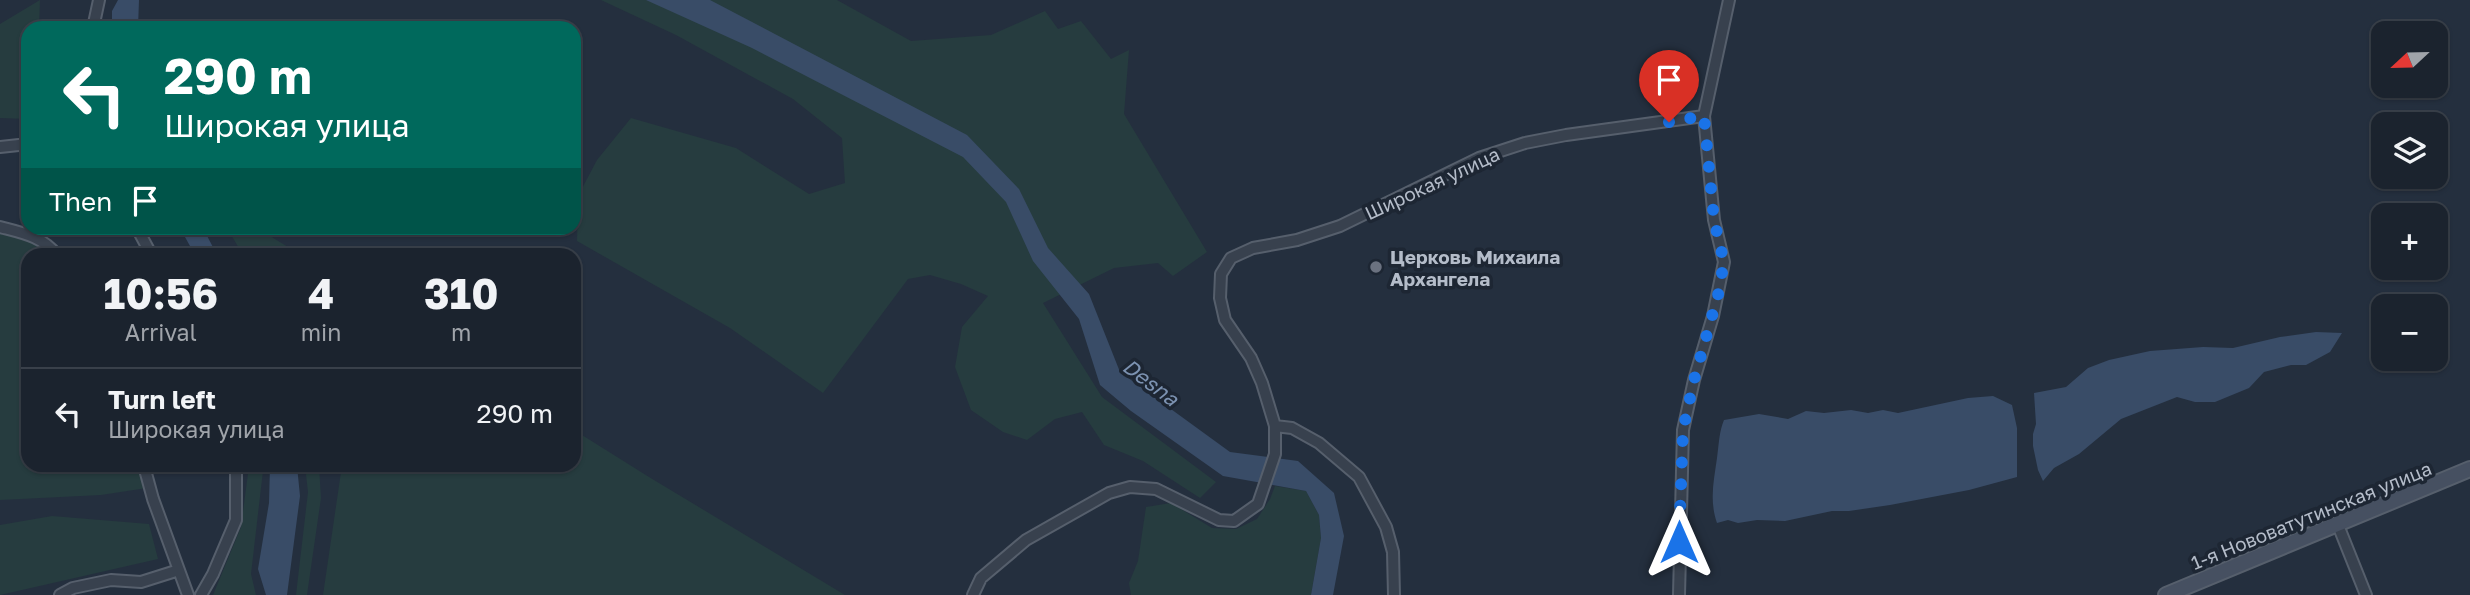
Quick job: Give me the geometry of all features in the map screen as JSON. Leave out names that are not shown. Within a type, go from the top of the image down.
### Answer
[{"type":"street","points":[[94,21],[99,0]]},
{"type":"street","points":[[1679,595],[1683,430],[1724,262],[1714,220],[1704,116],[1728,0]]},
{"type":"street","name":"Широкая улица","points":[[1275,426],[1251,358],[1225,320],[1220,298],[1221,274],[1231,258],[1253,248],[1297,240],[1340,226],[1479,158],[1525,143],[1704,116]]},
{"type":"street","points":[[0,146],[21,144]]},
{"type":"street","points":[[0,227],[21,233]]},
{"type":"street","points":[[30,235],[38,237],[51,248]]},
{"type":"street","points":[[973,595],[981,578],[1026,540],[1109,493],[1130,487],[1156,489],[1219,520],[1234,521],[1258,504],[1275,454],[1275,426],[1292,428],[1320,443],[1359,477],[1386,527],[1393,552],[1394,595]]},
{"type":"street","name":"1-я Нововатутинская улица","points":[[2166,595],[2470,469]]},
{"type":"street","points":[[146,472],[188,595]]},
{"type":"street","points":[[201,595],[236,520],[236,472]]},
{"type":"street","points":[[2338,525],[2366,595]]},
{"type":"street","points":[[60,595],[73,588],[111,580],[141,582],[179,570]]},
{"type":"green space","points":[[40,0],[39,21],[21,21],[21,119],[0,118],[0,24]]},
{"type":"green space","points":[[601,0],[837,0],[911,41],[991,35],[1045,11],[1058,29],[1081,21],[1111,59],[1129,50],[1124,114],[1207,252],[1173,276],[1158,263],[1114,268],[1043,303],[1102,397],[1216,482],[1200,498],[1143,461],[1104,445],[1082,412],[1055,419],[1027,440],[1003,432],[971,410],[955,367],[962,327],[988,296],[961,284],[930,275],[908,279],[823,393],[730,328],[577,241],[577,235],[581,235],[581,190],[597,160],[631,118],[736,148],[809,194],[845,183],[842,138],[793,99],[676,35]]},
{"type":"green space","points":[[0,231],[47,248],[21,248],[21,472],[143,472],[147,488],[101,495],[0,500]]},
{"type":"green space","points":[[231,235],[268,235],[290,248],[239,248]]},
{"type":"green space","points":[[581,434],[845,595],[323,595],[341,472],[581,472]]},
{"type":"green space","points":[[248,472],[263,472],[251,574],[256,595],[213,595],[241,527]]},
{"type":"green space","points":[[306,472],[319,472],[321,498],[307,595],[296,595],[308,492]]},
{"type":"green space","points":[[1275,486],[1306,491],[1319,515],[1321,538],[1311,595],[1131,595],[1129,583],[1138,561],[1146,507],[1171,503],[1212,528],[1236,529],[1257,519]]},
{"type":"green space","points":[[52,516],[149,524],[158,559],[0,595],[0,525]]},
{"type":"water","points":[[118,0],[139,0],[138,21],[112,21],[112,11]]},
{"type":"water","points":[[646,0],[710,0],[967,135],[1019,189],[1048,248],[1089,294],[1120,372],[1230,452],[1298,461],[1334,493],[1344,536],[1333,595],[1311,595],[1321,538],[1319,515],[1306,491],[1223,476],[1131,411],[1100,385],[1079,319],[1033,261],[1006,202],[963,157],[752,48]]},
{"type":"water","points":[[184,235],[207,235],[213,248],[191,248]]},
{"type":"water","points":[[2316,332],[2342,333],[2330,352],[2306,365],[2291,365],[2264,372],[2249,388],[2215,402],[2195,402],[2177,397],[2121,419],[2079,454],[2054,468],[2043,481],[2033,446],[2036,424],[2034,393],[2066,387],[2088,368],[2109,360],[2150,351],[2233,348]]},
{"type":"water","points":[[1993,396],[2012,405],[2017,428],[2017,477],[1969,490],[1890,505],[1832,511],[1785,521],[1757,520],[1738,523],[1728,520],[1717,523],[1713,490],[1719,438],[1724,420],[1759,414],[1788,419],[1806,411],[1824,413],[1851,410],[1868,413],[1883,410],[1898,413],[1968,398]]},
{"type":"water","points":[[270,472],[298,472],[300,496],[287,595],[266,595],[258,569],[269,503]]},
{"type":"place","name":"Церковь Михаила Архангела","points":[[1376,267]]},
{"type":"route","points":[[1669,122],[1704,116],[1714,220],[1724,262],[1713,316],[1683,430],[1679,542]]},
{"type":"water label","name":"Desna","points":[[1151,382]]}]
